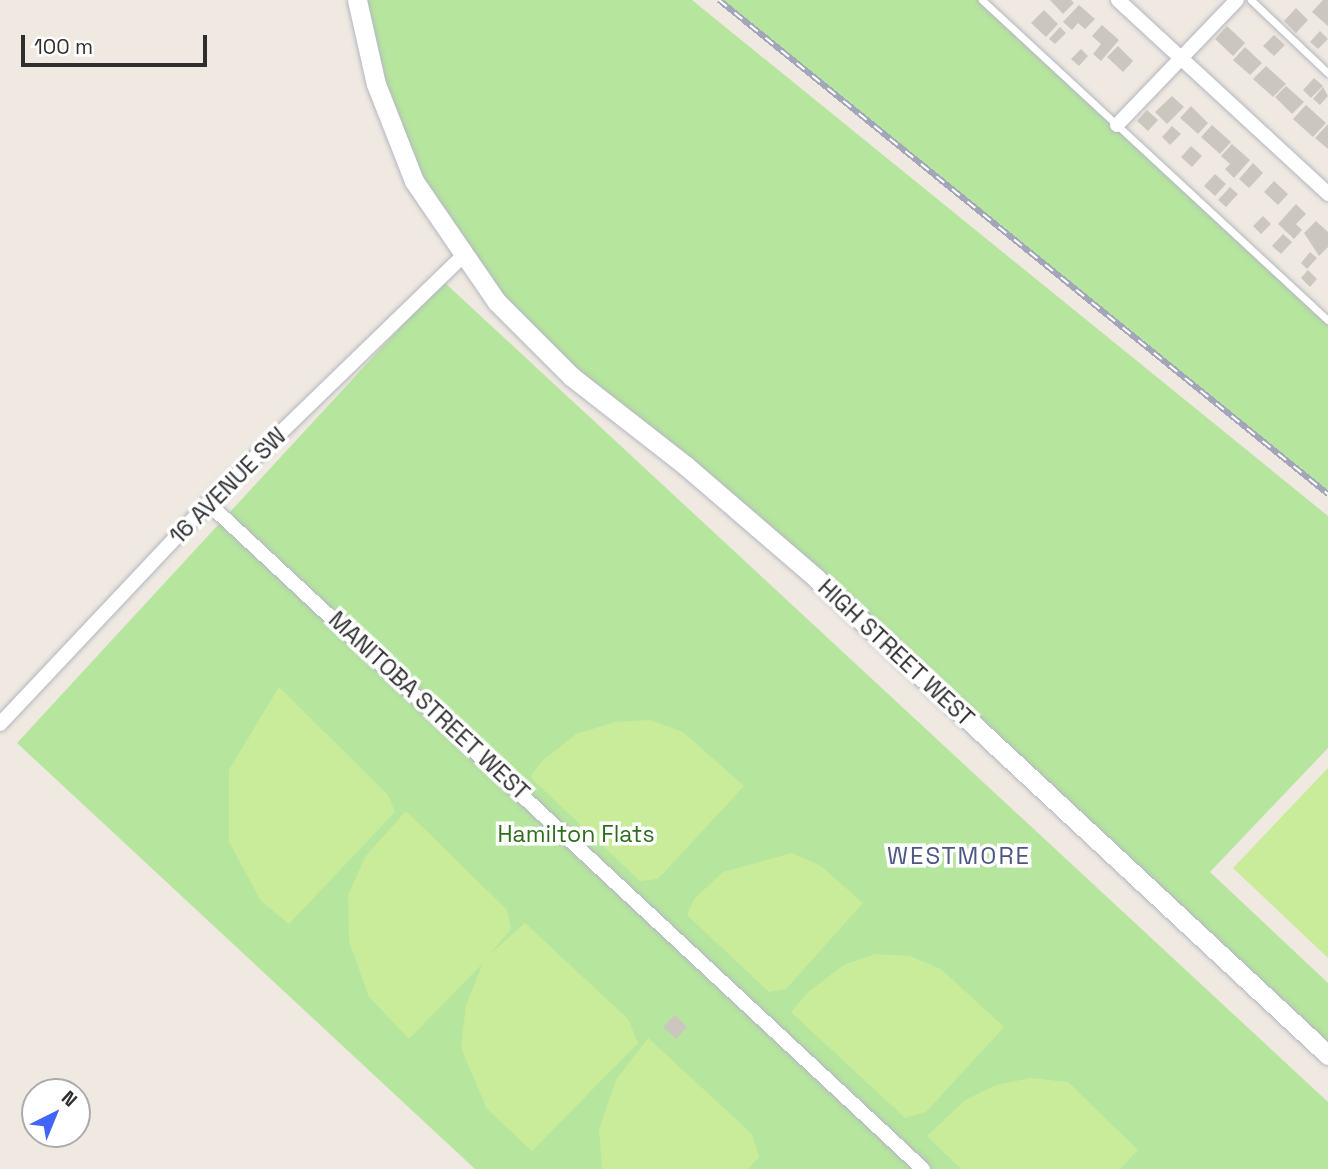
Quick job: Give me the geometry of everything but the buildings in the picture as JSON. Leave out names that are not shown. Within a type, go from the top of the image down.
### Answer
[{"type":"main road","name":"HIGH STREET WEST","points":[[357,0],[363,36],[393,136],[414,181],[497,302],[571,376],[685,466],[816,578],[1328,1055]]},
{"type":"street","points":[[1118,0],[1328,194]]},
{"type":"street","points":[[1117,125],[1237,0]]},
{"type":"street","name":"16 AVENUE SW","points":[[0,724],[208,503],[463,256]]},
{"type":"street","name":"MANITOBA STREET WEST","points":[[208,503],[923,1169]]},
{"type":"lane","points":[[982,0],[1328,320]]},
{"type":"lane","points":[[1251,0],[1328,73]]},
{"type":"green space","points":[[360,0],[692,0],[1328,516],[1328,748],[1210,872],[1328,983],[1328,1045],[498,302],[398,139]]},
{"type":"green space","points":[[722,0],[982,0],[1328,320],[1328,492]]},
{"type":"green space","name":"Hamilton Flats","points":[[443,281],[1328,1102],[1328,1169],[475,1169],[17,743]]},
{"type":"green space","points":[[279,687],[388,795],[395,812],[289,924],[261,901],[229,842],[229,770]]},
{"type":"green space","points":[[650,720],[683,732],[744,786],[658,879],[640,881],[530,777],[542,761],[576,734],[615,722]]},
{"type":"green space","points":[[1328,768],[1328,958],[1233,868]]},
{"type":"green space","points":[[406,811],[507,910],[511,929],[489,955],[525,923],[628,1019],[638,1043],[532,1151],[487,1109],[461,1048],[466,1005],[483,963],[409,1039],[369,997],[349,941],[348,896],[365,857]]},
{"type":"green space","points":[[792,853],[821,866],[863,903],[786,989],[769,992],[687,915],[694,899],[723,872]]},
{"type":"green space","points":[[875,954],[910,956],[941,969],[1004,1027],[926,1112],[905,1118],[791,1012],[808,992],[844,965]]},
{"type":"green space","points":[[648,1038],[752,1134],[759,1157],[748,1169],[602,1169],[599,1129],[616,1080]]},
{"type":"green space","points":[[1030,1078],[1068,1082],[1138,1150],[1120,1169],[961,1169],[927,1136],[965,1100],[996,1085]]},
{"type":"railway","points":[[719,0],[1328,494]]},
{"type":"district","name":"WESTMORE","points":[[959,856]]}]
